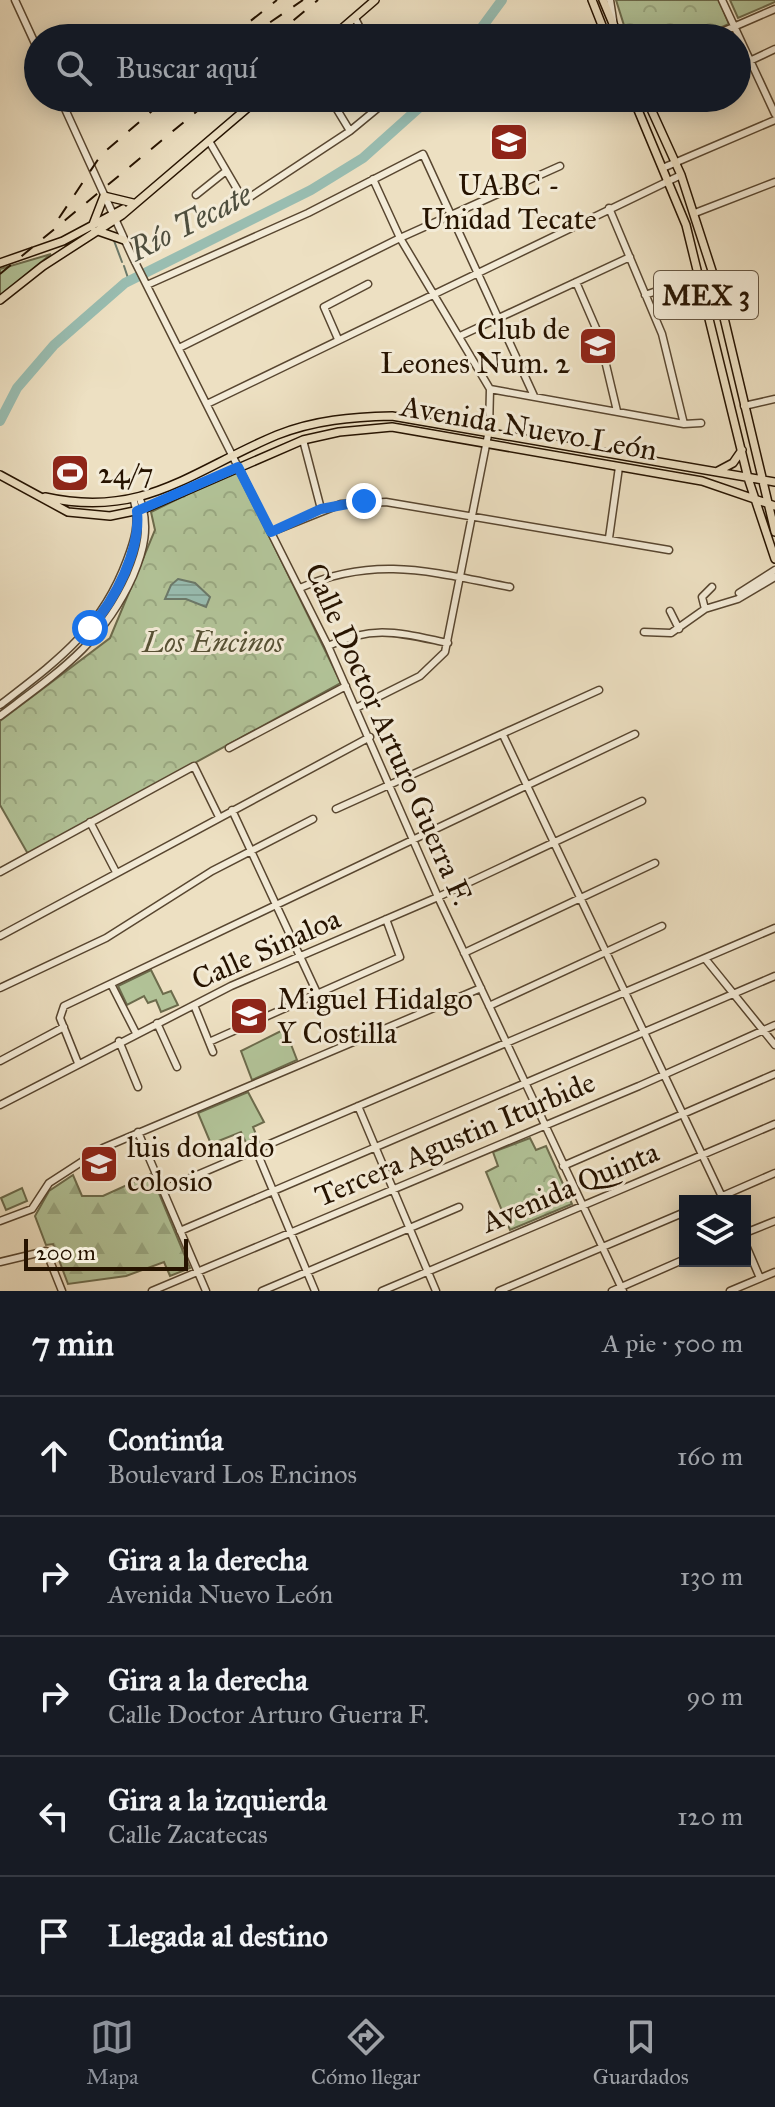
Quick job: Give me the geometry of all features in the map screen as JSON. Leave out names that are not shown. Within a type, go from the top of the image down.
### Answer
[{"type":"main road","points":[[348,24],[375,0]]},
{"type":"main road","points":[[592,0],[601,24]]},
{"type":"main road","points":[[603,0],[613,24]]},
{"type":"main road","points":[[0,300],[142,197],[243,112]]},
{"type":"main road","name":"MEX 3","points":[[639,112],[670,180],[701,276],[748,478],[775,559]]},
{"type":"main road","name":"MEX 3","points":[[652,112],[695,213],[724,315],[766,504],[774,526]]},
{"type":"main road","points":[[95,229],[104,196],[133,203]]},
{"type":"main road","points":[[114,218],[142,197]]},
{"type":"main road","points":[[0,263],[95,229],[124,240]]},
{"type":"main road","points":[[707,299],[715,313],[724,315]]},
{"type":"main road","name":"Avenida Nuevo León","points":[[39,496],[87,505],[137,500],[297,428],[345,418],[413,417],[775,482]]},
{"type":"main road","name":"Avenida Nuevo León","points":[[39,496],[83,516],[140,510],[303,440],[377,427],[487,442],[702,481],[775,506]]},
{"type":"main road","points":[[718,471],[733,463],[742,450]]},
{"type":"main road","points":[[0,475],[39,496]]},
{"type":"street","points":[[15,0],[26,24]]},
{"type":"street","points":[[610,0],[614,24]]},
{"type":"street","points":[[722,0],[733,24]]},
{"type":"street","points":[[741,24],[775,9]]},
{"type":"street","points":[[355,18],[358,24]]},
{"type":"street","points":[[775,49],[751,60],[775,114]]},
{"type":"street","name":"Calle Doctor Arturo Guerra F.","points":[[66,112],[124,240],[328,646],[438,897],[622,1289]]},
{"type":"street","points":[[338,112],[350,131]]},
{"type":"street","points":[[209,141],[245,200],[350,131],[373,112]]},
{"type":"street","points":[[665,167],[775,120]]},
{"type":"street","points":[[147,285],[308,213],[423,154],[534,396]]},
{"type":"street","points":[[179,348],[450,214],[560,166]]},
{"type":"street","points":[[196,195],[226,171]]},
{"type":"street","points":[[207,404],[681,175]]},
{"type":"street","points":[[356,708],[431,669],[440,661],[448,643],[462,578],[489,430],[490,389],[400,238],[373,179]]},
{"type":"street","points":[[695,213],[775,182]]},
{"type":"street","points":[[609,208],[668,354],[684,424]]},
{"type":"street","points":[[460,336],[630,257]]},
{"type":"street","points":[[645,295],[701,276]]},
{"type":"street","points":[[576,282],[599,335],[617,411]]},
{"type":"street","points":[[338,339],[324,307],[368,284]]},
{"type":"street","points":[[490,389],[684,424],[701,423]]},
{"type":"street","points":[[744,406],[775,399]]},
{"type":"street","points":[[303,440],[321,509]]},
{"type":"street","points":[[609,538],[619,467]]},
{"type":"street","points":[[0,716],[93,642],[120,604],[144,544],[137,500]]},
{"type":"street","points":[[271,532],[321,509],[352,503],[386,502],[669,550]]},
{"type":"street","points":[[0,705],[79,642],[106,608],[135,539],[140,510]]},
{"type":"street","points":[[300,588],[365,568],[390,567],[510,587]]},
{"type":"street","points":[[731,601],[775,570]]},
{"type":"street","points":[[644,632],[662,635],[679,629],[705,609],[731,601],[775,577]]},
{"type":"street","points":[[705,609],[702,597],[712,587]]},
{"type":"street","points":[[670,611],[679,629]]},
{"type":"street","points":[[328,646],[350,636],[381,630],[448,643]]},
{"type":"street","points":[[48,668],[54,676]]},
{"type":"street","points":[[229,748],[346,686]]},
{"type":"street","points":[[336,809],[599,690]]},
{"type":"street","points":[[78,1063],[60,1014],[64,1006],[414,842],[635,734]]},
{"type":"street","points":[[503,735],[628,993],[663,1075],[721,1195]]},
{"type":"street","points":[[0,936],[370,737]]},
{"type":"street","points":[[0,872],[194,766],[219,817]]},
{"type":"street","name":"Calle Sinaloa","points":[[0,1105],[194,1005],[438,897],[642,801]]},
{"type":"street","points":[[232,810],[324,1008]]},
{"type":"street","points":[[0,988],[106,938],[206,874],[313,819]]},
{"type":"street","points":[[90,822],[116,872]]},
{"type":"street","points":[[464,953],[655,863]]},
{"type":"street","points":[[209,1042],[398,958],[401,953],[386,919]]},
{"type":"street","points":[[489,1006],[662,926]]},
{"type":"street","points":[[162,1190],[707,961],[775,928]]},
{"type":"street","points":[[707,961],[775,1045]]},
{"type":"street","points":[[180,1231],[646,1034],[775,976]]},
{"type":"street","points":[[111,984],[136,1033]]},
{"type":"street","points":[[0,1221],[32,1209],[49,1183],[103,1148],[481,988]]},
{"type":"street","points":[[194,1005],[213,1052]]},
{"type":"street","points":[[157,1023],[177,1067]]},
{"type":"street","name":"Tercera Agustin Iturbide","points":[[152,1291],[775,1025]]},
{"type":"street","points":[[0,1061],[64,1027]]},
{"type":"street","points":[[119,1041],[138,1087]]},
{"type":"street","points":[[563,1166],[775,1074]]},
{"type":"street","points":[[358,1106],[436,1291]]},
{"type":"street","name":"Avenida Quinta","points":[[382,1291],[775,1124]]},
{"type":"street","points":[[138,1132],[206,1291]]},
{"type":"street","points":[[256,1150],[315,1291]]},
{"type":"street","points":[[731,1195],[775,1173]]},
{"type":"street","points":[[262,1291],[459,1207]]},
{"type":"street","points":[[499,1291],[679,1215]]},
{"type":"street","points":[[751,1231],[775,1221]]},
{"type":"street","points":[[0,1262],[46,1251],[62,1291]]},
{"type":"street","points":[[751,1257],[760,1278]]},
{"type":"street","points":[[612,1291],[679,1262]]},
{"type":"street","points":[[730,1291],[775,1272]]},
{"type":"green space","points":[[616,0],[719,0],[729,24],[624,24]]},
{"type":"green space","points":[[730,0],[775,0],[775,2],[738,18]]},
{"type":"green space","points":[[51,254],[0,296],[0,269]]},
{"type":"green space","name":"Los Encinos","points":[[237,470],[341,683],[28,854],[0,805],[0,721],[110,638],[155,530],[151,512]]},
{"type":"green space","points":[[151,970],[163,994],[171,991],[178,1005],[161,1012],[156,1000],[148,1003],[144,996],[127,1005],[118,986]]},
{"type":"green space","points":[[285,1029],[297,1060],[252,1080],[241,1051]]},
{"type":"green space","points":[[248,1092],[264,1122],[253,1127],[260,1144],[249,1149],[241,1132],[211,1144],[198,1113]]},
{"type":"green space","points":[[530,1138],[536,1150],[546,1146],[572,1204],[510,1230],[486,1172],[498,1166],[493,1152]]},
{"type":"green space","points":[[151,1174],[190,1268],[170,1276],[164,1262],[126,1276],[68,1284],[53,1244],[46,1245],[35,1216],[49,1191],[73,1175],[82,1196],[103,1196]]},
{"type":"green space","points":[[22,1188],[27,1201],[6,1210],[1,1198]]},
{"type":"water","points":[[178,579],[195,583],[210,597],[206,607],[186,599],[165,599],[171,585]]},
{"type":"waterway","name":"Río Tecate","points":[[484,24],[502,0]]},
{"type":"waterway","name":"Río Tecate","points":[[0,421],[17,388],[54,345],[125,283],[311,190],[363,158],[414,112]]},
{"type":"waterway","points":[[113,238],[122,262]]},
{"type":"waterway","points":[[124,266],[129,281]]},
{"type":"railway","points":[[247,24],[277,0]]},
{"type":"railway","points":[[268,24],[303,0]]},
{"type":"railway","points":[[289,24],[318,0]]},
{"type":"railway","points":[[59,218],[101,155],[151,112]]},
{"type":"railway","points":[[0,274],[196,112]]},
{"type":"place","name":"UABC - Unidad Tecate","points":[[509,142]]},
{"type":"place","name":"Club de Leones Num. 2","points":[[598,346]]},
{"type":"place","name":"24/7","points":[[70,473]]},
{"type":"place","name":"Miguel Hidalgo Y Costilla","points":[[249,1016]]},
{"type":"place","name":"luis donaldo colosio","points":[[99,1164]]},
{"type":"route","points":[[90,628],[106,608],[123,572],[135,539],[137,511],[238,467],[271,532],[321,509],[364,501]]}]
